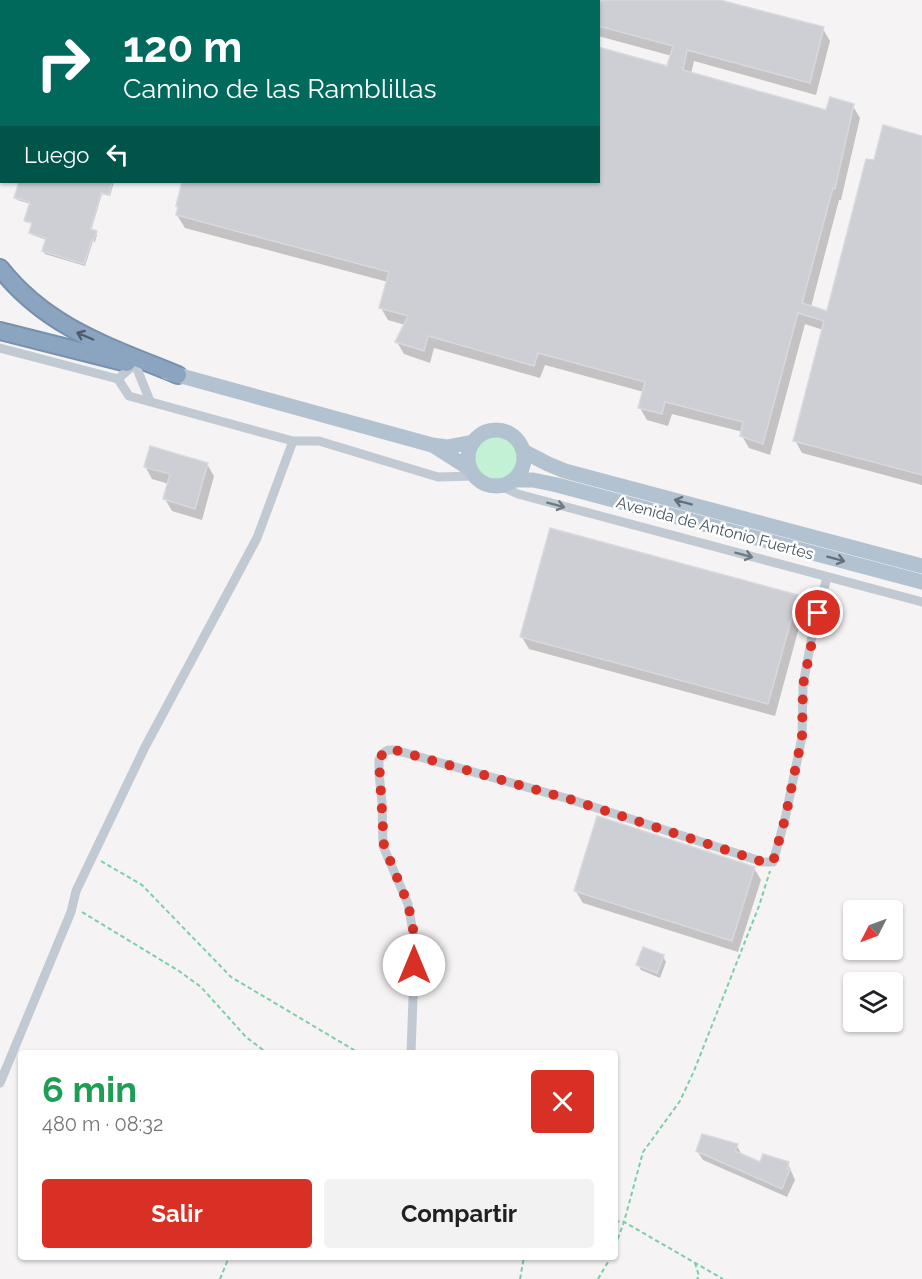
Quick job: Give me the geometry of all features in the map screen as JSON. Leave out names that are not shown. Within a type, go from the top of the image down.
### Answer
[{"type":"highway","points":[[0,268],[14,286],[41,309],[74,331],[178,375]]},
{"type":"highway","points":[[5,332],[135,364]]},
{"type":"main road","points":[[135,364],[432,445],[447,447],[473,442],[488,431],[505,432],[513,436],[523,451],[523,466],[508,483],[491,486],[482,483],[472,472],[432,445]]},
{"type":"main road","points":[[472,472],[469,450],[473,442]]},
{"type":"main road","name":"Avenida de Antonio Fuertes","points":[[523,451],[565,471],[922,566]]},
{"type":"main road","name":"Avenida de Antonio Fuertes","points":[[508,483],[533,480],[557,484],[922,582]]},
{"type":"street","points":[[0,348],[118,379],[129,396],[293,441],[319,441],[438,477],[472,472]]},
{"type":"street","points":[[118,379],[135,364],[150,401]]},
{"type":"street","points":[[0,1083],[72,906],[76,891],[145,747],[257,538],[293,441]]},
{"type":"street","name":"Avenida de Antonio Fuertes","points":[[508,483],[518,494],[922,602]]},
{"type":"street","points":[[411,1050],[415,943],[408,904],[384,846],[379,773],[379,760],[383,753],[395,750],[569,799],[763,862],[773,862],[785,819],[802,737],[803,685],[813,631],[827,577]]},
{"type":"path","points":[[92,856],[142,885],[231,977],[354,1050]]},
{"type":"path","points":[[618,1238],[643,1152],[680,1101],[694,1071],[759,906],[773,862]]},
{"type":"path","points":[[72,906],[179,971],[201,987],[246,1037],[263,1050]]},
{"type":"path","points":[[618,1221],[624,1222],[723,1279]]},
{"type":"path","points":[[220,1279],[227,1260]]},
{"type":"path","points":[[520,1279],[523,1260]]},
{"type":"path","points":[[598,1279],[609,1260]]},
{"type":"path","points":[[695,1263],[699,1276],[697,1279]]},
{"type":"green space","points":[[491,433],[501,433],[514,440],[521,453],[521,463],[514,476],[501,483],[491,483],[482,479],[475,472],[471,463],[471,453],[475,444],[482,437]]},
{"type":"building","points":[[600,0],[720,0],[824,27],[810,83],[687,50],[683,70],[826,110],[830,97],[854,104],[835,189],[833,188],[802,303],[827,311],[866,159],[874,160],[883,125],[922,136],[922,475],[793,441],[824,321],[798,313],[763,444],[740,436],[743,422],[665,402],[662,414],[638,408],[645,382],[538,353],[534,366],[428,336],[424,351],[395,342],[408,316],[379,308],[389,272],[176,215],[182,183],[600,183],[600,48],[667,66],[673,46],[600,27]]},
{"type":"building","points":[[19,183],[112,183],[109,195],[101,193],[91,229],[97,231],[84,264],[42,251],[46,238],[29,233],[32,223],[24,221],[30,202],[14,198]]},
{"type":"building","points":[[150,446],[208,463],[195,509],[163,499],[170,474],[144,467]]},
{"type":"building","points":[[550,528],[798,595],[768,704],[520,637]]},
{"type":"building","points":[[597,816],[755,867],[732,941],[574,891]]},
{"type":"building","points":[[643,947],[664,955],[657,973],[636,965]]},
{"type":"building","points":[[702,1134],[738,1144],[735,1151],[760,1162],[763,1154],[789,1162],[787,1169],[790,1169],[782,1189],[696,1151]]},
{"type":"route","points":[[414,965],[415,943],[408,904],[384,846],[379,773],[379,760],[383,753],[395,750],[569,799],[763,862],[773,862],[785,819],[802,737],[803,685],[818,613]]}]
